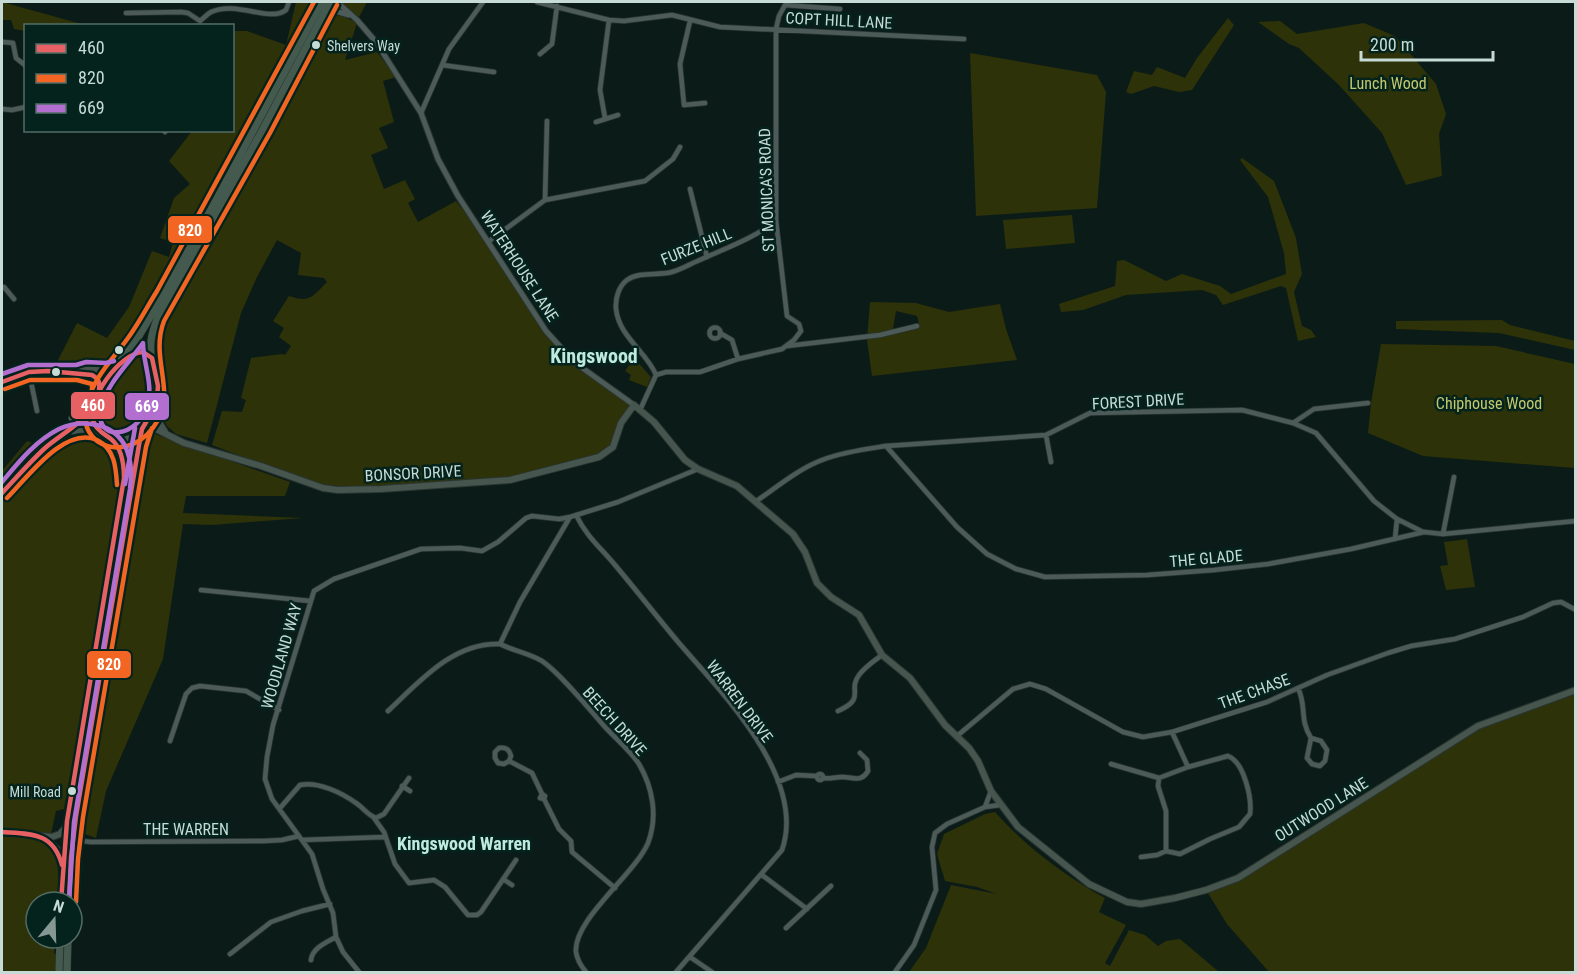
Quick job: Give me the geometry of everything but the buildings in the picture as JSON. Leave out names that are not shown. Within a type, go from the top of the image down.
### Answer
[{"type":"highway","points":[[143,428],[129,440],[120,442],[112,440],[99,431],[94,424],[92,410],[99,392],[138,337],[322,2]]},
{"type":"highway","points":[[70,890],[73,840],[143,428],[157,398],[158,386],[150,343],[159,315],[263,129],[330,2]]},
{"type":"highway","points":[[118,365],[140,351],[148,353],[152,358]]},
{"type":"highway","points":[[62,890],[67,823],[123,488],[122,458],[112,440]]},
{"type":"highway","points":[[59,972],[60,950]]},
{"type":"highway","points":[[67,972],[68,950]]},
{"type":"main road","points":[[78,373],[87,369],[106,371],[118,365]]},
{"type":"main road","points":[[2,382],[29,372],[78,373],[97,377],[100,381],[99,392]]},
{"type":"main road","points":[[157,398],[157,419],[169,437]]},
{"type":"main road","name":"WATERHOUSE LANE","points":[[634,405],[667,436],[677,453],[698,469],[737,486],[799,541],[817,583],[831,597],[859,615],[882,655],[910,678],[929,706],[974,754],[1000,805],[1030,838],[1075,873]]},
{"type":"main road","name":"BONSOR DRIVE","points":[[143,428],[154,428],[169,437],[322,488],[381,489],[520,478],[580,462],[605,453],[613,447],[623,419],[634,405]]},
{"type":"main road","points":[[2,494],[45,447],[74,428],[92,410]]},
{"type":"main road","points":[[63,435],[77,430],[99,431]]},
{"type":"main road","name":"OUTWOOD LANE","points":[[1075,873],[1089,884],[1136,904],[1188,895],[1228,882],[1318,828],[1478,726],[1575,690]]},
{"type":"main road","points":[[2,832],[52,837],[60,834],[67,823]]},
{"type":"main road","points":[[39,836],[54,844],[63,871]]},
{"type":"street","points":[[126,13],[181,12],[188,13],[200,21],[213,11],[228,8],[248,9],[277,15],[286,10],[289,2]]},
{"type":"street","name":"WATERHOUSE LANE","points":[[337,2],[376,42],[421,113],[438,159],[458,196],[546,331],[574,362],[634,405]]},
{"type":"street","points":[[421,113],[449,48],[483,2]]},
{"type":"street","name":"COPT HILL LANE","points":[[537,2],[609,20],[624,21],[672,15],[720,27],[964,39]]},
{"type":"street","points":[[776,29],[785,5],[840,9]]},
{"type":"street","points":[[540,54],[552,44],[557,6]]},
{"type":"street","points":[[322,16],[335,11],[354,17]]},
{"type":"street","points":[[605,118],[600,90],[609,20]]},
{"type":"street","points":[[690,21],[680,64],[684,105],[705,103]]},
{"type":"street","name":"ST MONICA'S ROAD","points":[[776,29],[776,221],[787,316],[801,328],[798,335],[787,346]]},
{"type":"street","points":[[3,42],[13,43],[16,58],[24,64]]},
{"type":"street","points":[[442,65],[495,72]]},
{"type":"street","points":[[2,109],[24,107]]},
{"type":"street","points":[[596,122],[618,115]]},
{"type":"street","points":[[545,200],[547,121]]},
{"type":"street","points":[[488,242],[545,200],[645,181],[673,159],[680,147]]},
{"type":"street","points":[[690,189],[707,257]]},
{"type":"street","name":"FURZE HILL","points":[[656,375],[654,369],[621,326],[616,310],[616,298],[621,287],[628,279],[640,275],[671,273],[734,245],[776,221]]},
{"type":"street","points":[[2,286],[14,299]]},
{"type":"street","points":[[640,411],[656,375],[666,372],[700,372],[787,346],[880,335],[917,326]]},
{"type":"street","points":[[720,333],[732,340],[738,359]]},
{"type":"street","points":[[29,372],[37,411]]},
{"type":"street","points":[[74,428],[71,418],[84,400]]},
{"type":"street","points":[[1293,423],[1314,409],[1368,403]]},
{"type":"street","name":"FOREST DRIVE","points":[[755,502],[822,459],[886,446],[1046,435],[1090,413],[1242,410],[1293,423],[1316,433],[1374,501],[1397,519],[1424,532]]},
{"type":"street","points":[[1046,435],[1051,462]]},
{"type":"street","name":"THE GLADE","points":[[886,446],[957,526],[987,554],[1016,569],[1045,577],[1147,575],[1268,564],[1351,549],[1424,532],[1443,534],[1575,521]]},
{"type":"street","name":"WOODLAND WAY","points":[[359,972],[336,937],[334,917],[312,854],[269,793],[265,779],[269,741],[314,591],[324,584],[408,553],[434,548],[482,551],[498,542],[526,518],[532,516],[559,519],[573,516],[618,502],[698,469]]},
{"type":"street","points":[[1443,534],[1454,477]]},
{"type":"street","points":[[388,711],[433,670],[452,657],[470,648],[500,644],[520,602],[573,516]]},
{"type":"street","name":"WARREN DRIVE","points":[[573,516],[749,727],[769,759],[785,807],[787,837],[782,850],[676,972]]},
{"type":"street","points":[[1395,539],[1397,519]]},
{"type":"street","points":[[201,590],[310,601]]},
{"type":"street","name":"THE CHASE","points":[[957,736],[1013,689],[1030,684],[1046,689],[1129,735],[1150,737],[1267,702],[1327,675],[1388,653],[1411,646],[1455,639],[1523,617],[1553,603],[1561,602],[1575,610]]},
{"type":"street","name":"BEECH DRIVE","points":[[500,644],[524,652],[551,668],[632,755],[646,780],[651,795],[654,815],[645,849],[586,924],[577,941],[578,960],[586,972]]},
{"type":"street","points":[[838,711],[852,703],[856,695],[855,682],[858,675],[882,655]]},
{"type":"street","points":[[170,741],[186,694],[192,688],[200,686],[246,691],[279,710]]},
{"type":"street","points":[[1298,688],[1303,704],[1303,722],[1311,738],[1307,758],[1312,764],[1320,766],[1325,761],[1327,750],[1321,741],[1311,738]]},
{"type":"street","points":[[1172,732],[1188,767]]},
{"type":"street","points":[[778,782],[796,775],[816,776],[819,780],[844,777],[856,780],[868,771],[868,764],[860,753]]},
{"type":"street","points":[[1112,764],[1159,778],[1224,756],[1232,757],[1238,763],[1249,792],[1250,814],[1239,828],[1184,852],[1176,854],[1166,851],[1141,857]]},
{"type":"street","points":[[509,761],[532,773],[559,829],[571,841],[572,852],[615,888]]},
{"type":"street","points":[[374,818],[384,814],[409,778]]},
{"type":"street","points":[[1159,778],[1158,786],[1166,810],[1166,851]]},
{"type":"street","points":[[280,808],[300,785],[314,784],[357,803],[374,818],[384,832],[395,864],[409,883],[434,880],[445,887],[468,915],[477,915],[481,912],[516,860]]},
{"type":"street","points":[[402,786],[410,791]]},
{"type":"street","points":[[985,807],[992,791]]},
{"type":"street","points":[[895,972],[914,945],[936,890],[932,847],[935,833],[947,824],[985,807],[1000,805]]},
{"type":"street","name":"THE WARREN","points":[[73,840],[91,842],[264,841],[300,838],[385,837]]},
{"type":"street","points":[[762,875],[807,909]]},
{"type":"street","points":[[503,879],[512,885]]},
{"type":"street","points":[[786,928],[831,886]]},
{"type":"street","points":[[230,954],[271,922],[330,904]]},
{"type":"street","points":[[310,960],[310,956],[315,951],[336,937]]},
{"type":"street","points":[[690,957],[712,972]]},
{"type":"green space","points":[[2,2],[81,24],[24,24],[24,31],[14,29],[11,20],[2,20]]},
{"type":"green space","points":[[296,2],[317,2],[148,312],[113,362],[107,368],[86,366],[67,369],[60,367],[56,364],[77,323],[107,338],[129,307],[152,251],[169,257],[173,242],[160,238],[174,198],[190,184],[169,161],[191,132],[234,132],[234,31],[247,31],[286,45]]},
{"type":"green space","points":[[341,2],[367,2],[359,17]]},
{"type":"green space","points":[[331,15],[343,16],[357,23],[345,60],[377,52],[396,77],[383,81],[394,122],[379,128],[388,148],[371,155],[384,189],[405,180],[415,199],[408,203],[418,222],[456,201],[488,242],[546,331],[574,362],[634,405],[608,452],[520,478],[381,489],[324,485],[290,475],[212,445],[222,411],[242,412],[246,400],[241,398],[251,358],[285,355],[291,346],[279,337],[284,328],[273,321],[289,296],[306,299],[318,292],[327,282],[324,278],[298,275],[301,253],[277,240],[241,313],[207,443],[176,434],[167,426],[162,417],[165,377],[156,351],[157,331],[324,23]]},
{"type":"green space","points":[[1228,18],[1234,25],[1192,90],[1179,92],[1154,86],[1131,94],[1126,92],[1134,71],[1152,75],[1157,67],[1185,78],[1197,58]]},
{"type":"green space","name":"Lunch Wood","points":[[1280,21],[1297,34],[1364,23],[1395,36],[1436,84],[1446,114],[1439,134],[1442,176],[1406,185],[1382,133],[1339,85],[1299,48],[1289,44],[1258,22]]},
{"type":"green space","points":[[970,53],[1097,75],[1106,92],[1097,208],[976,216]]},
{"type":"green space","points":[[1242,158],[1274,181],[1296,238],[1302,274],[1294,292],[1302,326],[1311,330],[1316,337],[1298,341],[1286,288],[1281,286],[1223,305],[1216,295],[1202,290],[1126,295],[1083,310],[1061,312],[1059,304],[1115,286],[1117,261],[1124,260],[1166,281],[1182,274],[1220,286],[1231,294],[1286,274],[1284,253],[1268,197],[1240,160]]},
{"type":"green space","points":[[1072,215],[1075,243],[1006,249],[1003,220]]},
{"type":"green space","points":[[870,302],[916,303],[949,312],[1000,304],[1017,360],[872,376],[867,340]],"holes":[[[896,311],[917,316],[919,324],[917,329],[892,334]]]},
{"type":"green space","points":[[1502,320],[1510,325],[1575,341],[1575,350],[1499,333],[1396,329],[1396,321]]},
{"type":"green space","name":"Chiphouse Wood","points":[[1381,344],[1496,346],[1575,364],[1575,468],[1423,456],[1368,433]]},
{"type":"green space","points":[[136,358],[144,358],[149,369],[153,399],[146,416],[132,434],[113,435],[102,430],[97,419],[98,410],[111,384]]},
{"type":"green space","points":[[634,358],[651,377],[647,387],[629,380],[631,375],[625,371]]},
{"type":"green space","points":[[155,434],[290,482],[285,496],[186,496],[183,513],[303,518],[212,525],[183,524],[163,659],[106,791],[96,838],[79,832],[128,537],[145,448],[149,439]]},
{"type":"green space","points":[[27,441],[41,446],[11,476],[2,476],[2,471]]},
{"type":"green space","points":[[88,441],[97,443],[110,451],[118,464],[122,483],[64,809],[56,811],[51,834],[44,838],[54,853],[58,890],[24,890],[24,950],[57,950],[56,972],[2,972],[2,480],[14,480],[35,461],[68,442]]},
{"type":"green space","points":[[1467,539],[1475,587],[1446,590],[1440,566],[1448,565],[1444,542]]},
{"type":"green space","points":[[1575,694],[1575,972],[1269,972],[1227,924],[1206,890],[1228,882],[1478,726]]},
{"type":"green space","points":[[995,812],[1046,860],[1105,898],[1099,912],[1126,925],[1105,963],[1110,966],[1129,930],[1145,935],[1158,946],[1166,941],[1180,939],[1219,972],[909,972],[926,948],[951,885],[997,894],[977,887],[945,881],[937,854],[944,834],[985,814]]},
{"type":"transit line","name":"820","points":[[314,2],[157,291],[132,332],[94,386],[87,404],[85,419],[89,432],[97,441],[108,446],[121,447],[134,444],[147,435],[158,420],[163,408],[164,396],[160,360],[160,335],[164,321],[270,133],[337,5]]},
{"type":"transit line","name":"669","points":[[143,343],[149,381],[148,403],[136,424],[127,430],[110,431],[104,427],[101,420],[104,400],[113,382],[143,343]]},
{"type":"transit line","name":"460","points":[[62,890],[67,821],[124,478],[123,462],[118,447],[97,428],[93,413],[99,391],[106,379],[124,360],[143,352],[152,358],[158,386],[157,398],[142,429],[139,445],[76,816],[70,890]]},
{"type":"transit line","name":"669","points":[[2,374],[28,365],[76,365],[86,362],[114,361]]},
{"type":"transit line","name":"460","points":[[2,382],[29,372],[48,371],[92,375],[98,379],[99,385],[96,400],[84,417],[44,449],[2,493]]},
{"type":"transit line","name":"820","points":[[5,389],[30,380],[77,380],[92,384],[92,391]]},
{"type":"transit line","name":"669","points":[[2,482],[42,440],[59,429],[76,424],[95,424],[111,431],[124,444],[130,460],[130,489],[74,822],[70,890]]},
{"type":"transit line","name":"669","points":[[125,484],[135,428]]},
{"type":"transit line","name":"820","points":[[77,890],[83,817],[146,447],[152,428]]},
{"type":"transit line","name":"820","points":[[7,498],[36,467],[60,446],[85,437],[97,440],[108,448],[115,466],[117,485]]},
{"type":"transit line","name":"460","points":[[2,832],[40,837],[53,846],[62,865]]},
{"type":"place","name":"Shelvers Way","points":[[316,45]]},
{"type":"place","name":"Mill Road","points":[[72,791]]},
{"type":"district","name":"Kingswood","points":[[594,356]]},
{"type":"district","name":"Kingswood Warren","points":[[464,844]]}]
